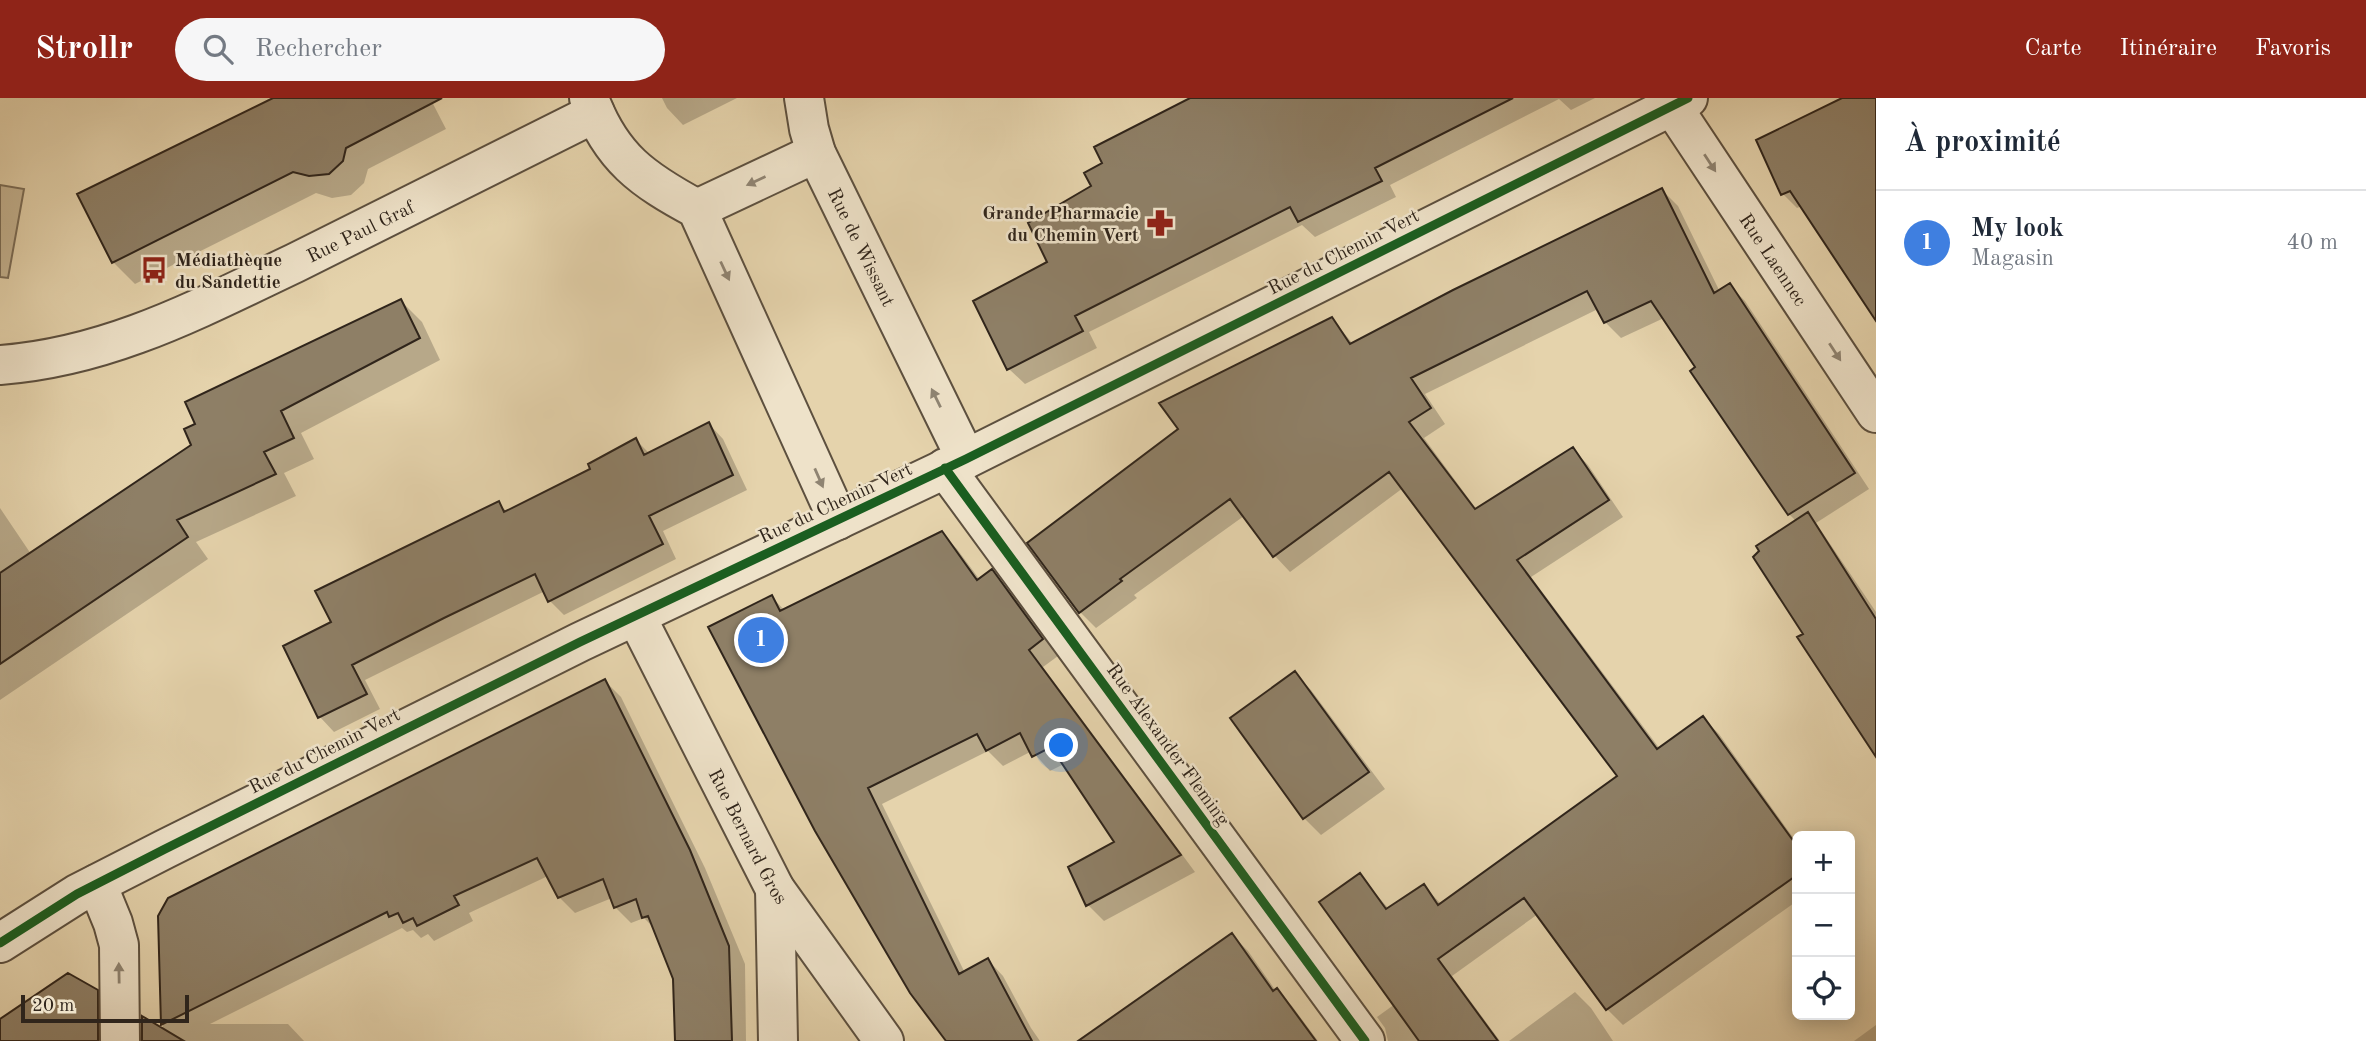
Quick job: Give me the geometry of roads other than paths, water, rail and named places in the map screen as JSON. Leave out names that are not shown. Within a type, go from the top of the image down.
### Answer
[{"type":"street","name":"Rue de Wissant","points":[[804,98],[808,129],[816,153],[956,464]]},
{"type":"street","name":"Rue Laennec","points":[[1680,102],[1876,414]]},
{"type":"street","name":"Rue du Chemin Vert","points":[[0,943],[97,884],[636,616],[956,464],[1680,102]]},
{"type":"street","points":[[592,106],[614,147],[640,176],[697,209],[838,520]]},
{"type":"street","name":"Rue Paul Graf","points":[[0,365],[26,363],[94,349],[125,340],[186,314],[332,245],[592,106]]},
{"type":"street","points":[[697,209],[816,153]]},
{"type":"street","name":"Rue Alexander Fleming","points":[[956,464],[1364,1041]]},
{"type":"street","name":"Rue Bernard Gros","points":[[636,616],[775,889],[884,1041]]},
{"type":"street","points":[[97,884],[119,945],[120,1041]]},
{"type":"street","points":[[775,889],[778,1041]]},
{"type":"place","name":"Grande Pharmacie du Chemin Vert","points":[[1160,223]]},
{"type":"place","name":"Médiathèque du Sandettie","points":[[154,270]]},
{"type":"place","name":"My look","points":[[761,640]]}]
